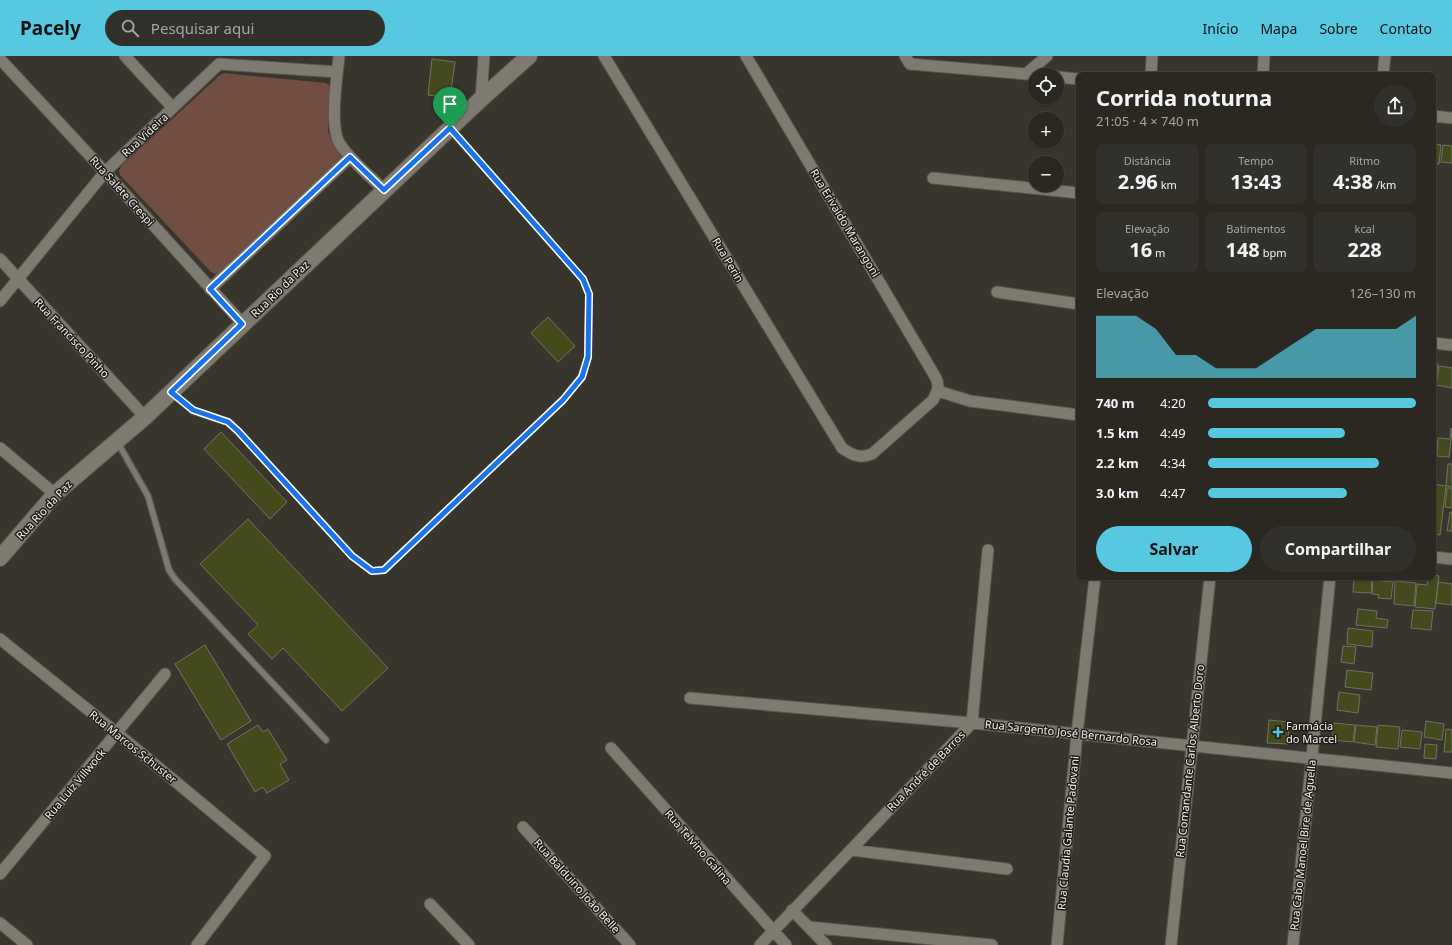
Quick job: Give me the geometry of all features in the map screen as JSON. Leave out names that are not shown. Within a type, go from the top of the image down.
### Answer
[{"type":"main road","name":"Rua Rio da Paz","points":[[0,558],[55,494],[145,417],[384,190],[529,56]]},
{"type":"street","points":[[125,56],[173,108]]},
{"type":"street","points":[[339,56],[334,128],[339,142],[350,157],[384,190]]},
{"type":"street","points":[[481,100],[484,56]]},
{"type":"street","name":"Rua Perin","points":[[604,56],[842,448],[851,454],[859,456],[867,456],[872,454],[933,400],[938,391]]},
{"type":"street","name":"Rua Erivaldo Marangoni","points":[[746,56],[936,378],[939,384],[938,391]]},
{"type":"street","points":[[905,56],[910,64],[1026,74],[1047,56]]},
{"type":"street","points":[[1150,72],[1152,56]]},
{"type":"street","points":[[1263,72],[1264,56]]},
{"type":"street","points":[[1384,72],[1385,56]]},
{"type":"street","name":"Rua Salete Crespi","points":[[0,59],[105,172],[242,324]]},
{"type":"street","name":"Rua Videira","points":[[0,301],[105,172],[173,108],[220,60],[338,72]]},
{"type":"street","points":[[1064,78],[1076,79]]},
{"type":"street","points":[[1436,116],[1452,118]]},
{"type":"street","points":[[210,289],[350,157]]},
{"type":"street","points":[[933,178],[1076,193]]},
{"type":"street","name":"Rua Francisco Pinho","points":[[0,259],[145,417]]},
{"type":"street","points":[[997,292],[1076,304]]},
{"type":"street","points":[[1436,343],[1452,345]]},
{"type":"street","points":[[938,391],[970,401],[1076,415]]},
{"type":"street","points":[[0,448],[55,494]]},
{"type":"street","name":"Rua André de Barros","points":[[760,945],[972,723],[988,550]]},
{"type":"street","points":[[1436,557],[1452,559]]},
{"type":"street","name":"Rua Claudia Galante Padovani","points":[[1057,945],[1077,734],[1095,580]]},
{"type":"street","name":"Rua Comandante Carlos Alberto Doro","points":[[1171,945],[1210,580]]},
{"type":"street","name":"Rua Cabo Manoel Bire de Aguella","points":[[1293,945],[1330,580]]},
{"type":"street","name":"Rua Marcos Schuster","points":[[0,639],[117,733],[265,856],[196,945]]},
{"type":"street","name":"Rua Luiz Villwock","points":[[0,874],[165,674]]},
{"type":"street","name":"Rua Sargento José Bernardo Rosa","points":[[690,698],[972,723],[1452,774]]},
{"type":"street","name":"Rua Telvino Galina","points":[[611,748],[786,945]]},
{"type":"street","name":"Rua Balduino João Belle","points":[[523,827],[630,945]]},
{"type":"street","points":[[851,850],[1006,869]]},
{"type":"street","points":[[430,904],[470,945]]},
{"type":"street","points":[[792,910],[826,945]]},
{"type":"street","points":[[0,923],[27,945]]},
{"type":"street","points":[[809,927],[992,945]]},
{"type":"lane","points":[[171,392],[193,410],[228,422],[238,431],[352,556],[372,571],[384,570],[563,400],[582,377],[588,357],[589,294],[583,279],[450,128]]},
{"type":"lane","points":[[117,440],[148,496],[169,570],[175,579],[326,740]]},
{"type":"shaded area","points":[[224,73],[326,83],[330,86],[328,131],[331,139],[341,153],[340,158],[219,273],[215,274],[211,272],[120,175],[119,171],[121,166]]},
{"type":"building","points":[[432,59],[455,62],[450,98],[428,95]]},
{"type":"building","points":[[1436,144],[1441,145],[1439,164],[1436,164]]},
{"type":"building","points":[[1443,145],[1452,146],[1452,163],[1441,162]]},
{"type":"building","points":[[548,317],[575,346],[558,362],[531,333]]},
{"type":"building","points":[[1436,364],[1438,364],[1436,377]]},
{"type":"building","points":[[1439,366],[1452,368],[1452,388],[1436,385]]},
{"type":"building","points":[[1451,428],[1452,440],[1449,457],[1437,456],[1438,438],[1450,439]]},
{"type":"building","points":[[221,432],[287,502],[270,519],[204,449]]},
{"type":"building","points":[[1448,464],[1452,464],[1452,487],[1446,486]]},
{"type":"building","points":[[1436,484],[1446,486],[1440,535],[1436,534]]},
{"type":"building","points":[[1447,488],[1452,488],[1452,508],[1445,507]]},
{"type":"building","points":[[1450,512],[1452,512],[1452,531],[1447,531]]},
{"type":"building","points":[[248,519],[388,668],[342,711],[283,648],[272,659],[248,634],[258,625],[200,564]]},
{"type":"building","points":[[1436,576],[1439,576],[1435,609],[1415,607],[1417,584],[1427,585],[1428,580],[1436,580]]},
{"type":"building","points":[[1354,580],[1372,580],[1371,593],[1353,592]]},
{"type":"building","points":[[1373,580],[1393,582],[1391,599],[1378,598],[1379,595],[1372,594]]},
{"type":"building","points":[[1395,581],[1416,583],[1414,606],[1394,604]]},
{"type":"building","points":[[1438,582],[1452,584],[1452,605],[1436,603]]},
{"type":"building","points":[[1358,609],[1377,611],[1376,618],[1388,620],[1387,628],[1356,625]]},
{"type":"building","points":[[1413,610],[1433,611],[1431,630],[1411,628]]},
{"type":"building","points":[[1348,628],[1373,631],[1372,647],[1347,644]]},
{"type":"building","points":[[205,645],[251,721],[221,740],[175,664]]},
{"type":"building","points":[[1343,646],[1356,647],[1354,664],[1341,662]]},
{"type":"building","points":[[1347,670],[1373,673],[1371,690],[1345,687]]},
{"type":"building","points":[[1339,692],[1360,695],[1358,713],[1337,710]]},
{"type":"building","name":"Farmácia do Marcel","points":[[1269,720],[1289,722],[1288,744],[1267,743]]},
{"type":"building","points":[[1426,721],[1444,724],[1442,740],[1424,737]]},
{"type":"building","points":[[1334,723],[1355,725],[1353,742],[1332,740]]},
{"type":"building","points":[[258,725],[263,732],[268,729],[287,760],[280,764],[289,780],[267,793],[263,787],[255,792],[227,744]]},
{"type":"building","points":[[1356,725],[1377,727],[1375,745],[1354,742]]},
{"type":"building","points":[[1378,725],[1400,727],[1398,749],[1376,747]]},
{"type":"building","points":[[1446,729],[1452,730],[1452,752],[1444,752]]},
{"type":"building","points":[[1402,730],[1422,732],[1420,749],[1400,747]]},
{"type":"building","points":[[1425,744],[1437,745],[1436,759],[1424,758]]},
{"type":"place","name":"Farmácia do Marcel","points":[[1278,732]]},
{"type":"route","points":[[450,128],[583,279],[589,294],[588,357],[582,377],[563,400],[384,570],[372,571],[352,556],[238,431],[228,422],[193,410],[171,392],[242,324],[210,289],[350,157],[384,190],[450,128]]}]
